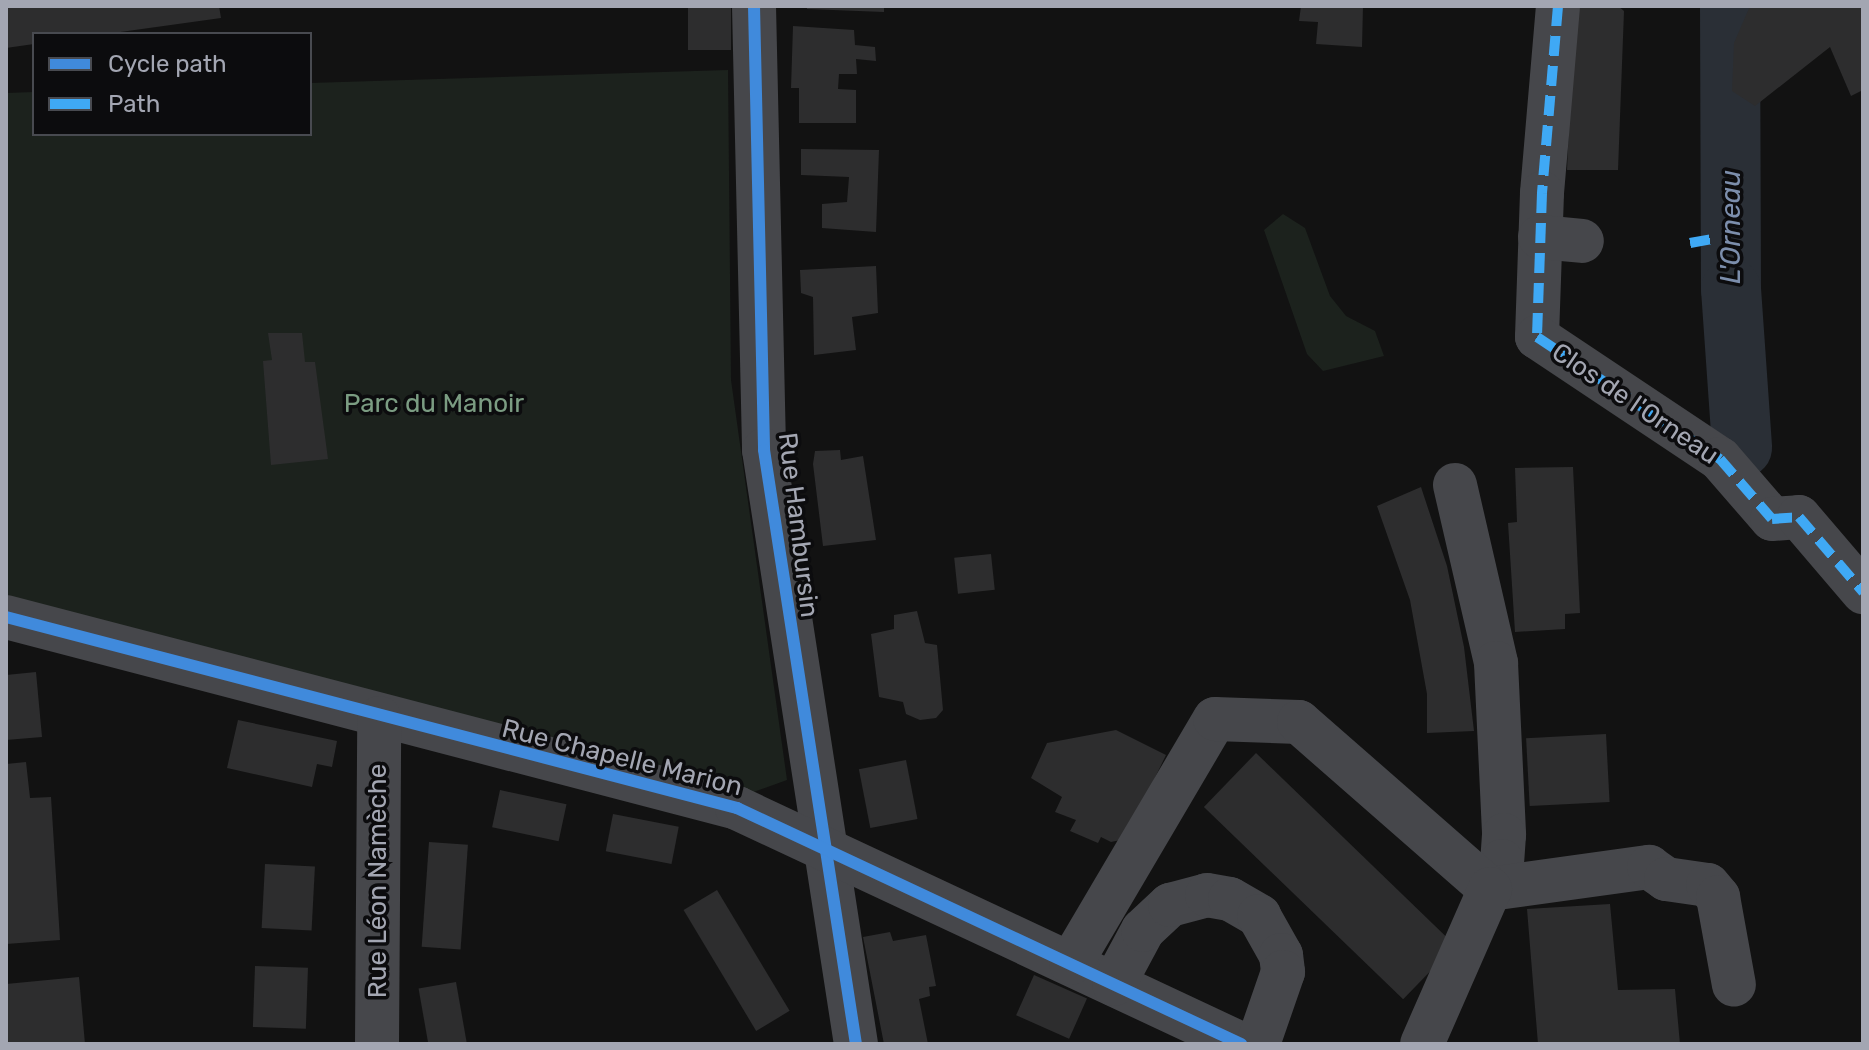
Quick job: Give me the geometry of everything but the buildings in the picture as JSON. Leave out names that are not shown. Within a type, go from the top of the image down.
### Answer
[{"type":"street","name":"Rue Hambursin","points":[[754,6],[764,450],[821,845],[856,1044]]},
{"type":"street","name":"Clos de l'Orneau","points":[[1558,6],[1561,239],[1537,337],[1720,459],[1772,519],[1799,517],[1863,592]]},
{"type":"street","points":[[1422,1044],[1502,861],[1504,835],[1496,663],[1455,485]]},
{"type":"street","name":"Rue Chapelle Marion","points":[[6,617],[379,718],[737,808],[1241,1044]]},
{"type":"street","name":"Rue Léon Namèche","points":[[377,1044],[379,718]]},
{"type":"street","points":[[1071,963],[1215,719],[1299,722],[1490,889],[1649,867],[1666,879],[1713,889],[1734,985]]},
{"type":"street","points":[[1114,984],[1143,930],[1170,905],[1207,895],[1242,903],[1271,931],[1281,955],[1283,972],[1258,1044]]},
{"type":"green space","name":"Parc du Manoir","points":[[728,70],[731,380],[787,780],[745,795],[6,598],[6,93],[32,92],[32,136],[312,136],[312,83]]},
{"type":"green space","points":[[1283,214],[1305,228],[1330,296],[1346,316],[1375,331],[1384,356],[1323,371],[1307,354],[1264,230]]},
{"type":"waterway","name":"L'Orneau","points":[[1730,6],[1731,289],[1742,448]]},
{"type":"marked path","points":[[1558,6],[1542,193],[1537,337],[1720,459],[1772,519],[1799,517],[1863,592]]},
{"type":"marked path","points":[[1690,243],[1712,239]]},
{"type":"cycle path","points":[[754,6],[764,450],[856,1044]]},
{"type":"cycle path","points":[[6,617],[737,808],[1241,1044]]}]
